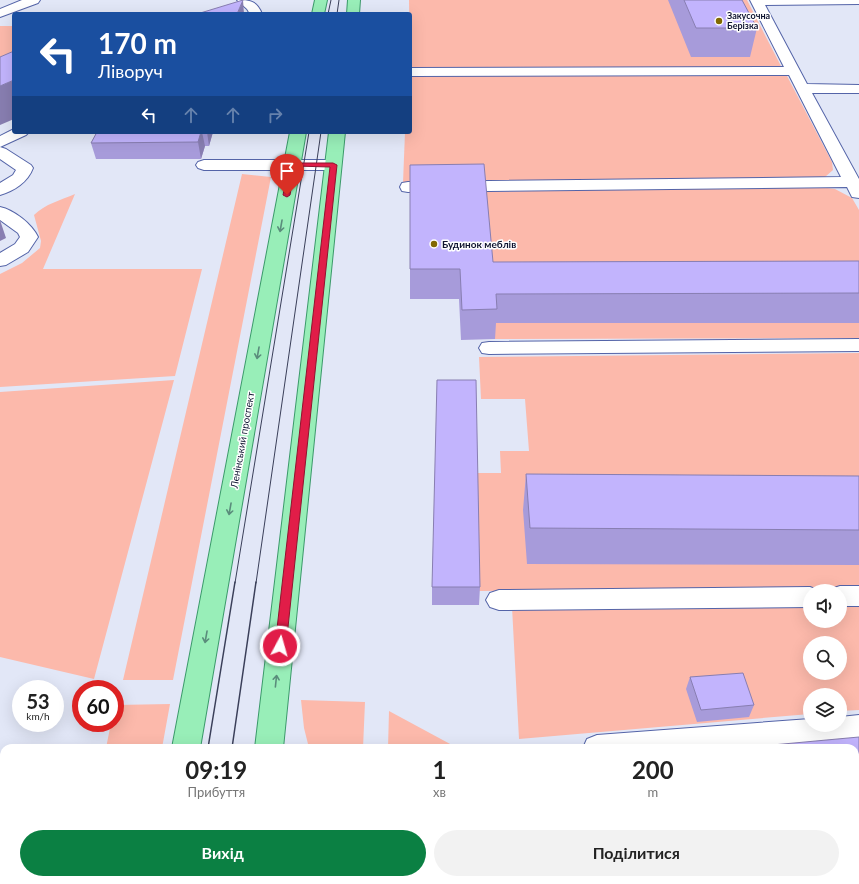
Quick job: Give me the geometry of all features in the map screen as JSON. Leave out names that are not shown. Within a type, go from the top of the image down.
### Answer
[{"type":"main road","points":[[318,12],[321,0]]},
{"type":"main road","points":[[353,12],[354,0]]},
{"type":"main road","name":"Ленінський проспект","points":[[187,744],[298,134]]},
{"type":"main road","points":[[269,744],[333,165],[338,134]]},
{"type":"main road","points":[[273,705],[278,744]]},
{"type":"street","points":[[0,8],[6,0]]},
{"type":"street","points":[[0,13],[34,0]]},
{"type":"street","points":[[243,0],[253,7],[255,12]]},
{"type":"street","points":[[408,187],[856,188],[756,1],[859,0]]},
{"type":"street","points":[[0,17],[12,21]]},
{"type":"street","points":[[412,72],[794,72]]},
{"type":"street","points":[[802,88],[859,89]]},
{"type":"street","points":[[0,142],[17,134]]},
{"type":"street","points":[[0,152],[25,168],[23,174],[15,182],[0,190]]},
{"type":"street","points":[[204,165],[236,158],[292,164],[333,165]]},
{"type":"street","points":[[0,212],[26,230],[29,237],[22,248],[0,261]]},
{"type":"street","points":[[489,348],[859,345]]},
{"type":"street","points":[[847,596],[859,596]]},
{"type":"street","points":[[499,600],[803,597]]},
{"type":"street","points":[[649,744],[859,728]]},
{"type":"shaded area","points":[[409,0],[747,0],[782,68],[412,68],[412,12],[409,12]]},
{"type":"shaded area","points":[[0,26],[12,26],[12,76],[0,81]]},
{"type":"shaded area","points":[[786,74],[832,162],[833,170],[825,177],[403,183],[405,134],[412,134],[412,76]]},
{"type":"shaded area","points":[[242,174],[271,177],[173,680],[123,680]]},
{"type":"shaded area","points":[[812,186],[835,189],[852,198],[859,210],[859,338],[495,339],[482,192]]},
{"type":"shaded area","points":[[75,194],[43,269],[202,269],[175,376],[0,387],[0,274],[22,263],[40,248],[41,241],[34,215],[48,205]]},
{"type":"shaded area","points":[[859,353],[859,589],[847,589],[847,584],[803,584],[803,589],[479,591],[476,473],[501,473],[500,451],[529,451],[525,399],[481,399],[479,357]]},
{"type":"shaded area","points":[[174,380],[94,679],[0,657],[0,392]]},
{"type":"shaded area","points":[[803,605],[803,628],[847,628],[847,605],[859,605],[859,710],[847,711],[847,688],[803,688],[803,715],[519,739],[512,607]]},
{"type":"shaded area","points":[[301,700],[365,702],[363,744],[308,744],[304,728]]},
{"type":"shaded area","points":[[170,704],[163,744],[107,744],[109,732],[124,732],[124,705]]},
{"type":"shaded area","points":[[389,711],[450,744],[388,744]]},
{"type":"building","points":[[243,0],[238,12],[204,12]]},
{"type":"building","points":[[684,0],[742,0],[757,28],[696,28]]},
{"type":"building","points":[[12,52],[12,81],[0,86],[0,57]]},
{"type":"building","points":[[96,134],[200,134],[198,142],[91,143]]},
{"type":"building","points":[[484,164],[493,262],[859,261],[859,293],[496,294],[497,309],[462,310],[460,269],[410,269],[410,165]]},
{"type":"building","points":[[437,380],[476,380],[480,587],[432,587]]},
{"type":"building","points":[[526,474],[859,476],[859,530],[530,528]]},
{"type":"building","points":[[743,673],[754,705],[701,710],[690,677]]},
{"type":"building","points":[[859,737],[859,744],[783,744]]},
{"type":"tram line","points":[[328,12],[331,0]]},
{"type":"tram line","points":[[337,12],[339,0]]},
{"type":"tram line","points":[[235,583],[309,134]]},
{"type":"tram line","points":[[256,583],[321,134]]},
{"type":"tram line","points":[[209,744],[235,582]]},
{"type":"tram line","points":[[233,744],[256,582]]},
{"type":"place","name":"Закусочна Берізка","points":[[719,21]]},
{"type":"place","name":"Будинок меблів","points":[[434,244]]},
{"type":"route","points":[[280,646],[333,165],[292,164],[287,195]]}]
